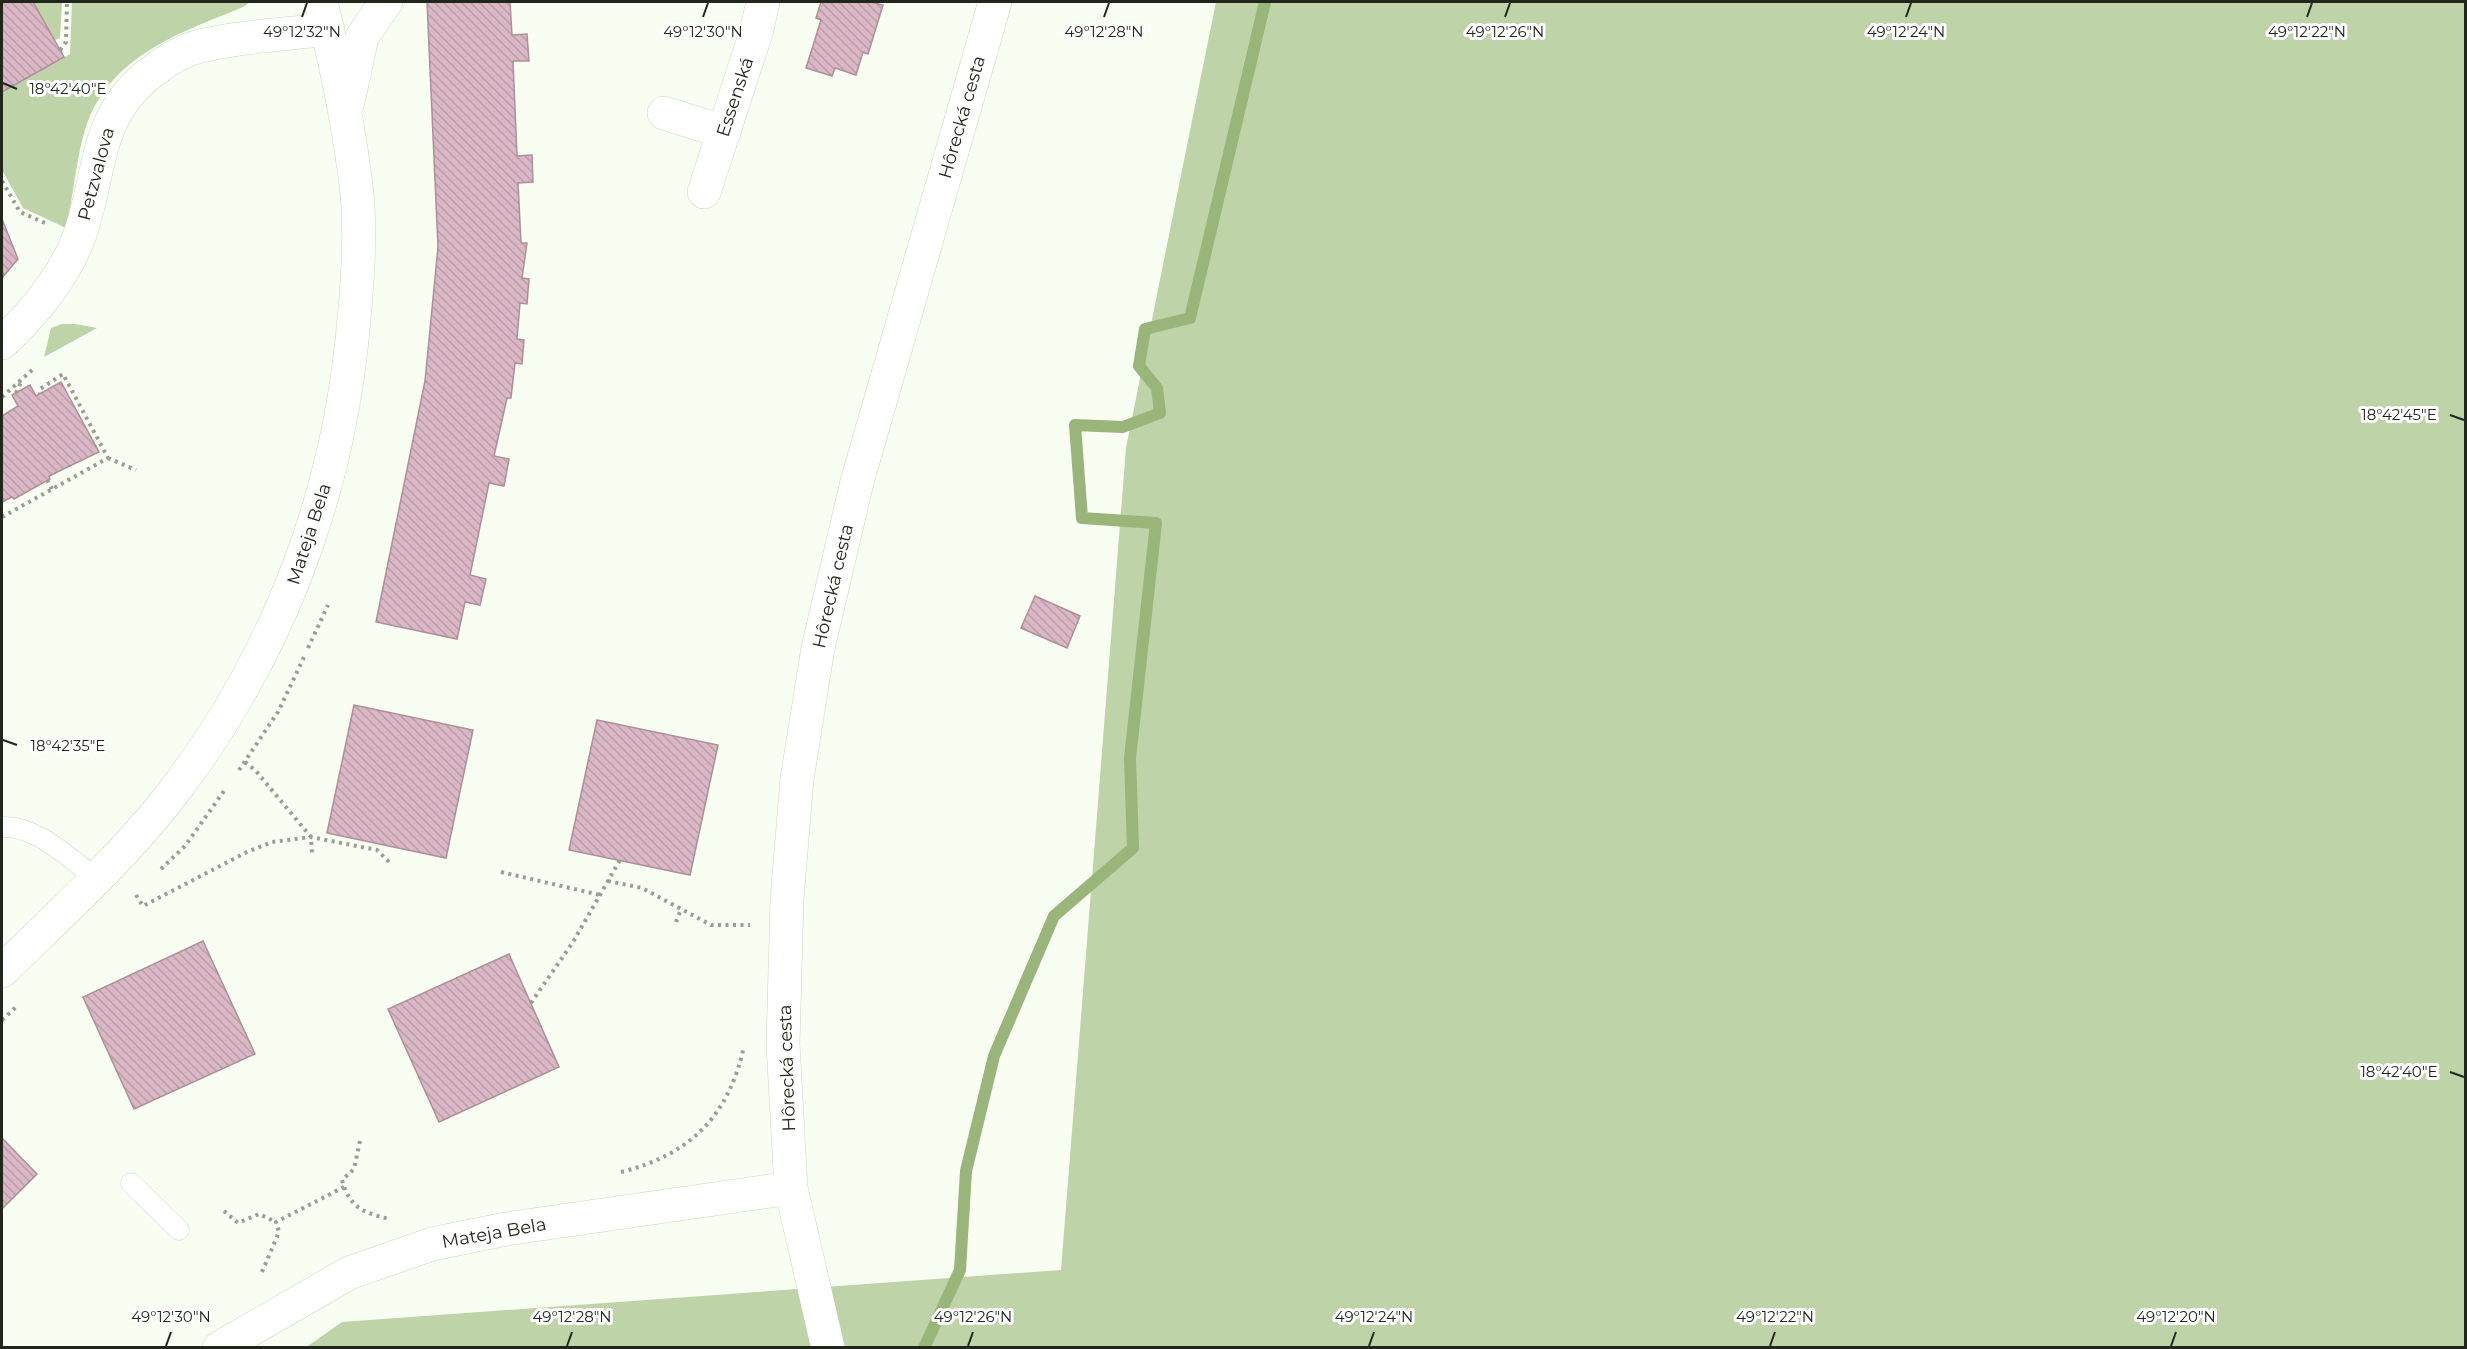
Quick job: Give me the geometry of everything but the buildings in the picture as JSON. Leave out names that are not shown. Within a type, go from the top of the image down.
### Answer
[{"type":"street","points":[[344,115],[362,38],[386,2]]},
{"type":"street","name":"Essenská","points":[[704,192],[756,33],[763,2]]},
{"type":"street","name":"Hôrecká cesta","points":[[828,1347],[792,1188],[783,1044],[787,899],[797,779],[818,648],[856,482],[995,2]]},
{"type":"street","name":"Mateja Bela","points":[[2,971],[97,879],[164,804],[223,721],[260,657],[291,591],[322,501],[350,375],[358,278],[357,196],[324,15]]},
{"type":"street","name":"Petzvalova","points":[[2,343],[56,282],[78,238],[109,122],[120,102],[138,82],[167,60],[196,47],[324,15]]},
{"type":"street","points":[[664,112],[724,132]]},
{"type":"street","name":"Mateja Bela","points":[[219,1347],[349,1273],[432,1244],[506,1229],[792,1188]]},
{"type":"lane","points":[[2,827],[14,826],[48,842],[97,879]]},
{"type":"lane","points":[[131,1183],[179,1230]]},
{"type":"path","points":[[60,50],[66,42],[67,2]]},
{"type":"path","points":[[2,181],[20,212],[78,238]]},
{"type":"path","points":[[40,394],[40,389],[63,374],[108,458],[136,470]]},
{"type":"path","points":[[16,393],[21,382]]},
{"type":"path","points":[[72,391],[77,388]]},
{"type":"path","points":[[2,517],[108,458]]},
{"type":"path","points":[[47,480],[52,489]]},
{"type":"path","points":[[245,762],[256,771],[311,837],[312,854]]},
{"type":"path","points":[[136,895],[143,906],[247,852],[272,842],[311,837],[377,850],[391,864]]},
{"type":"path","points":[[531,1003],[573,942],[620,860]]},
{"type":"path","points":[[501,873],[600,895]]},
{"type":"path","points":[[608,881],[642,888],[711,925],[754,925]]},
{"type":"path","points":[[676,922],[681,909]]},
{"type":"path","points":[[613,1173],[678,1151],[706,1129],[726,1097],[744,1045]]},
{"type":"path","points":[[360,1141],[354,1169],[342,1180],[348,1198],[368,1214],[398,1221]]},
{"type":"path","points":[[276,1222],[344,1187]]},
{"type":"path","points":[[224,1211],[237,1223],[259,1214],[276,1222],[279,1232],[262,1272]]},
{"type":"green space","points":[[33,2],[62,2],[60,38],[55,40]]},
{"type":"green space","points":[[72,2],[250,2],[155,47],[118,75],[102,94],[90,116],[82,142],[66,228],[23,208],[2,170],[2,92],[70,54]]},
{"type":"green space","points":[[1216,2],[2465,2],[2465,1347],[305,1348],[342,1322],[1061,1270],[1126,448]]},
{"type":"green space","points":[[62,324],[97,328],[44,357],[51,328]]},
{"type":"waterway","points":[[924,1348],[960,1270],[966,1171],[994,1056],[1054,916],[1133,848],[1130,758],[1156,523],[1082,518],[1075,425],[1123,427],[1160,413],[1157,388],[1139,366],[1145,329],[1190,318],[1265,2]]}]
